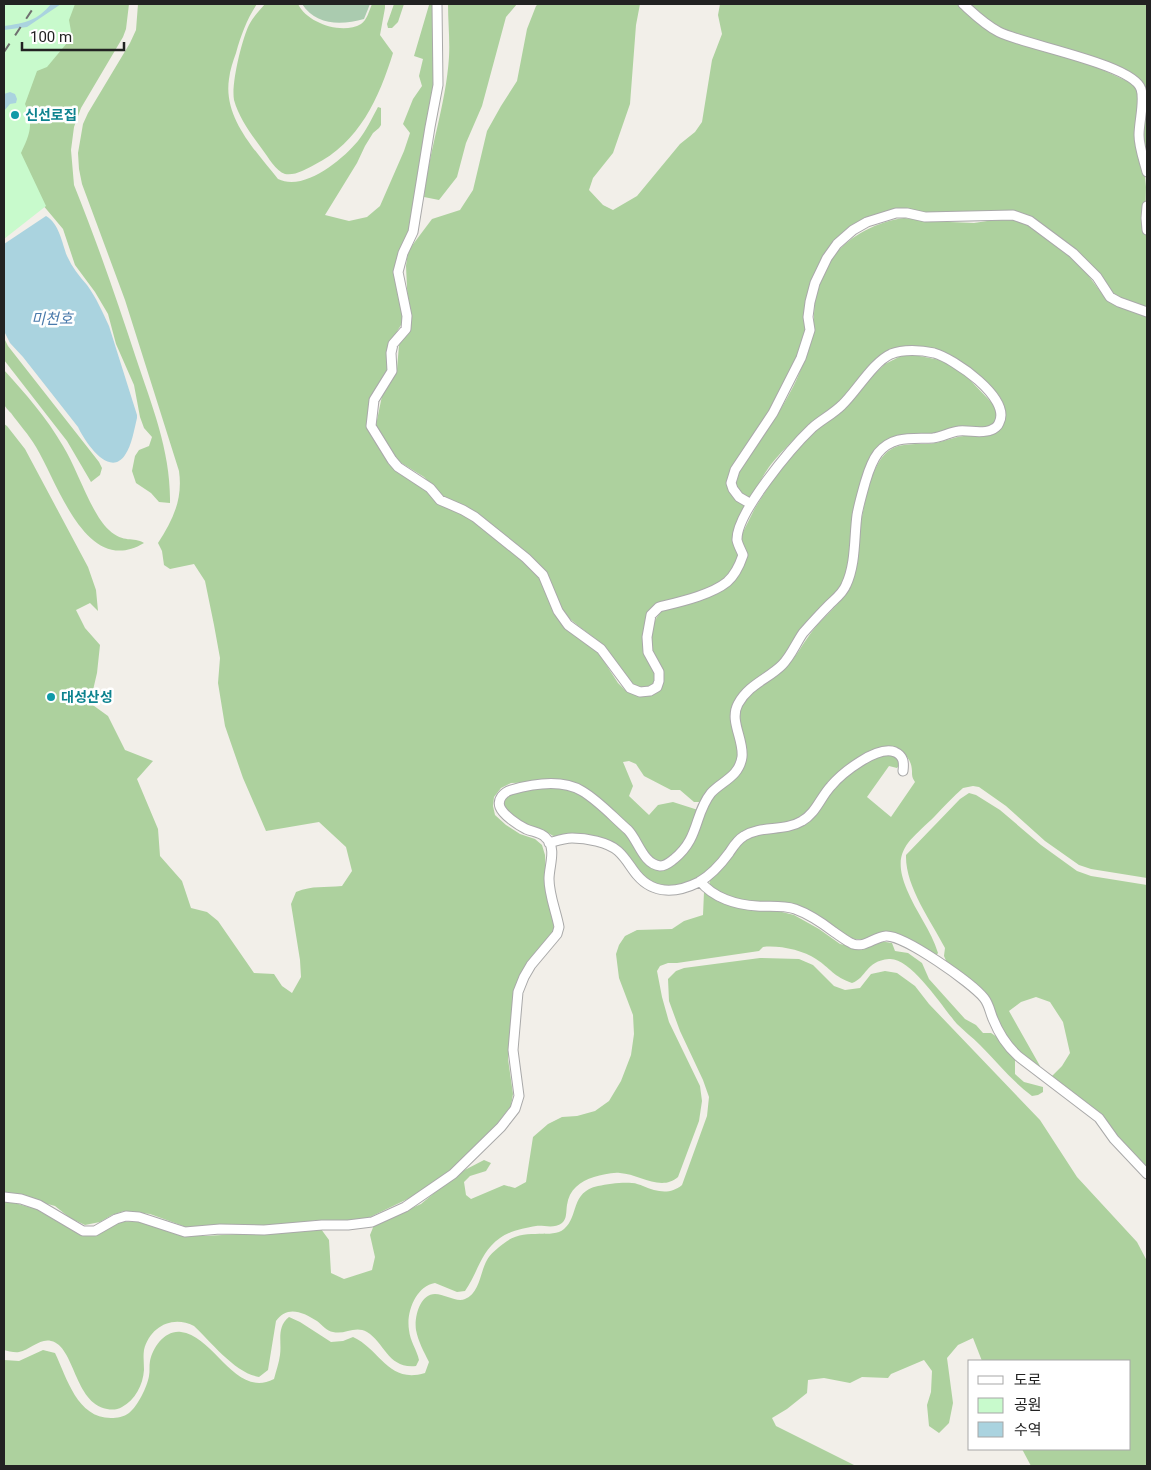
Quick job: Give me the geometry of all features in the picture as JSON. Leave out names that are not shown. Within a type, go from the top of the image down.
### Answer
[{"type":"street","points":[[4,1197],[21,1199],[38,1205],[83,1231],[95,1231],[116,1219],[126,1216],[139,1217],[185,1232],[220,1229],[264,1230],[372,1222],[412,1203],[453,1174],[501,1127],[518,1103],[519,1096],[513,1050],[518,992],[531,965],[557,934],[559,927],[549,879],[552,856],[549,843],[546,838],[535,831],[526,829],[504,813],[499,806],[500,799],[506,791],[518,788],[544,784],[569,786],[581,790],[628,830],[634,836],[644,854],[654,864],[665,865],[681,853],[689,844],[695,832],[711,793],[734,774],[740,763],[742,747],[735,718],[738,703],[750,688],[784,663],[806,631],[846,586],[850,574],[858,514],[869,471],[878,453],[890,444],[907,437],[931,438],[956,431],[990,430],[999,423],[1001,418],[1000,407],[994,397],[980,382],[936,354],[908,350],[891,354],[884,359],[842,406],[814,427],[771,474],[751,504],[737,537],[743,555],[729,580],[704,593],[659,607],[651,615],[648,631],[648,652],[659,672],[659,681],[650,692],[640,692],[630,688],[601,649],[568,625],[558,611],[543,575],[526,558],[474,517],[440,500],[430,488],[398,467],[371,426],[374,400],[392,372],[391,352],[393,344],[406,329],[407,316],[398,272],[403,253],[413,232],[438,85],[437,4]]},
{"type":"street","points":[[963,4],[983,22],[1000,32],[1090,60],[1136,82],[1142,92],[1139,134],[1147,172]]},
{"type":"street","points":[[1147,206],[1147,230]]},
{"type":"street","points":[[751,504],[739,497],[733,489],[731,482],[735,470],[773,413],[801,358],[810,330],[808,317],[810,302],[815,283],[827,258],[837,244],[867,222],[896,213],[907,213],[925,217],[1013,215],[1030,221],[1073,252],[1097,277],[1110,297],[1147,312]]},
{"type":"street","points":[[549,843],[571,838],[608,844],[618,851],[646,885],[655,889],[671,890],[686,887],[700,881],[716,869],[736,842],[744,836],[756,831],[802,822],[814,811],[830,787],[855,765],[871,756],[884,751],[897,753],[902,757],[903,771]]},
{"type":"street","points":[[700,881],[706,889],[727,900],[756,906],[792,908],[810,915],[846,941],[855,944],[862,945],[886,936],[896,938],[950,969],[984,998],[998,1032],[1010,1049],[1099,1118],[1114,1139],[1147,1174]]},
{"type":"green space","points":[[4,4],[75,4],[69,20],[72,37],[47,67],[37,71],[25,104],[28,111],[30,129],[21,153],[46,206],[4,239]]},
{"type":"green space","points":[[74,4],[129,4],[126,29],[123,37],[81,108],[74,127],[71,150],[74,185],[114,293],[159,429],[167,466],[170,503],[159,502],[151,493],[136,483],[132,471],[135,456],[139,450],[149,446],[152,437],[144,428],[140,417],[134,385],[116,344],[108,314],[95,292],[75,265],[63,229],[42,204],[20,152],[23,105],[36,71],[68,19]]},
{"type":"green space","points":[[138,4],[257,4],[250,15],[240,40],[230,72],[228,93],[231,107],[243,133],[278,179],[288,182],[311,178],[333,165],[358,141],[378,107],[381,108],[381,125],[373,133],[325,215],[349,221],[367,217],[380,206],[404,151],[410,133],[403,124],[413,99],[422,86],[419,76],[423,59],[414,56],[429,5],[425,4],[435,4],[436,82],[414,199],[411,227],[396,262],[403,316],[401,325],[390,343],[388,373],[371,400],[367,425],[390,463],[471,519],[523,559],[541,577],[569,630],[598,652],[618,683],[626,691],[645,697],[657,691],[651,649],[652,628],[656,619],[662,611],[739,572],[742,534],[755,508],[774,478],[811,434],[885,364],[909,354],[940,360],[953,366],[966,376],[995,406],[998,421],[990,428],[953,429],[877,450],[851,548],[845,582],[782,663],[761,676],[732,717],[738,756],[737,762],[730,775],[712,793],[702,802],[694,802],[680,790],[671,790],[644,776],[636,764],[629,761],[623,762],[633,786],[629,796],[649,815],[658,805],[673,802],[698,810],[687,840],[669,860],[657,863],[593,794],[539,782],[511,783],[501,788],[494,797],[495,815],[520,834],[535,839],[542,845],[545,855],[554,928],[553,934],[519,979],[513,998],[508,1059],[513,1094],[511,1106],[493,1129],[457,1165],[418,1194],[368,1218],[350,1221],[320,1220],[266,1226],[235,1225],[203,1228],[186,1227],[150,1214],[124,1211],[100,1222],[85,1225],[70,1218],[55,1206],[4,1192],[4,424],[25,449],[88,567],[96,590],[98,611],[90,603],[76,610],[85,628],[100,645],[97,673],[90,703],[108,716],[125,750],[153,761],[137,779],[158,829],[160,856],[182,881],[191,908],[207,912],[218,921],[254,973],[274,974],[282,986],[292,993],[301,977],[291,904],[296,892],[313,888],[342,886],[352,871],[346,847],[319,822],[266,831],[243,778],[225,726],[218,683],[220,658],[205,581],[194,564],[170,569],[164,565],[162,551],[158,543],[176,509],[180,491],[179,471],[125,300],[82,184],[78,153],[83,124],[88,113],[136,30]]},
{"type":"green space","points":[[265,4],[298,4],[309,17],[317,22],[335,28],[344,28],[361,24],[368,15],[372,4],[385,4],[380,35],[393,53],[374,102],[355,132],[343,145],[330,156],[293,174],[285,174],[272,163],[246,126],[234,100],[233,93],[236,73],[243,40],[251,22]]},
{"type":"green space","points":[[302,4],[370,4],[364,19],[338,23],[322,20],[314,16]]},
{"type":"green space","points":[[394,4],[404,4],[398,22],[392,28],[388,28],[387,24]]},
{"type":"green space","points":[[448,4],[517,4],[506,17],[482,106],[466,143],[457,177],[439,200],[424,197],[447,75],[449,51]]},
{"type":"green space","points":[[538,4],[640,4],[636,25],[630,104],[613,153],[593,178],[589,190],[603,205],[613,210],[637,196],[680,144],[695,132],[702,122],[712,60],[722,34],[718,15],[720,4],[957,4],[979,23],[1088,63],[1131,83],[1136,87],[1138,94],[1146,187],[1147,307],[1117,299],[1075,250],[1030,217],[954,215],[902,210],[838,239],[821,260],[813,279],[806,333],[796,364],[728,487],[736,499],[747,508],[736,547],[737,562],[724,581],[649,613],[655,681],[652,687],[648,689],[641,688],[629,680],[607,650],[569,618],[558,602],[544,571],[452,501],[441,495],[424,477],[395,459],[376,425],[383,391],[397,369],[399,345],[409,330],[406,266],[408,251],[432,219],[460,210],[473,190],[487,131],[517,81],[527,29]]},
{"type":"green space","points":[[968,4],[1147,4],[1147,90],[1138,79],[1122,69],[1103,61],[996,27]]},
{"type":"green space","points":[[1147,90],[1147,159],[1142,136]]},
{"type":"green space","points":[[904,218],[974,223],[1007,218],[1030,225],[1063,248],[1079,263],[1103,295],[1117,306],[1147,316],[1147,878],[1091,869],[1079,865],[1045,841],[1006,806],[979,787],[963,788],[911,840],[905,847],[902,856],[902,876],[907,890],[935,945],[938,953],[936,956],[899,935],[885,933],[863,939],[855,939],[801,908],[786,904],[723,896],[716,892],[710,884],[712,876],[744,841],[755,836],[797,828],[808,822],[831,790],[841,780],[870,759],[884,754],[899,758],[901,763],[897,768],[889,766],[867,797],[891,817],[915,782],[912,776],[910,761],[904,754],[892,748],[887,747],[869,754],[843,770],[822,791],[811,809],[799,820],[760,827],[737,836],[700,879],[678,886],[662,887],[651,883],[640,873],[627,854],[616,845],[588,837],[555,836],[512,818],[503,807],[504,799],[522,791],[532,789],[565,789],[573,791],[614,820],[627,833],[643,857],[655,868],[660,869],[671,865],[682,856],[693,840],[707,806],[741,769],[744,748],[739,720],[745,700],[754,690],[791,662],[814,629],[849,590],[854,575],[867,494],[873,474],[882,457],[890,450],[902,445],[935,443],[960,437],[990,434],[999,428],[1005,414],[1005,407],[1002,401],[993,388],[965,365],[935,351],[906,349],[893,352],[873,364],[839,404],[790,443],[769,467],[750,497],[745,499],[736,489],[736,478],[739,471],[776,417],[799,373],[813,329],[816,290],[831,259],[841,248],[864,231],[877,225]]},
{"type":"green space","points":[[4,338],[8,346],[99,462],[102,468],[100,475],[91,482],[67,441],[4,360]]},
{"type":"green space","points":[[4,370],[35,406],[57,436],[102,523],[119,537],[144,543],[124,550],[106,548],[90,537],[76,522],[36,447],[3,401]]},
{"type":"green space","points":[[969,793],[976,795],[1000,810],[1041,845],[1077,871],[1091,876],[1147,885],[1147,1170],[1127,1150],[1099,1113],[1052,1076],[1062,1066],[1070,1053],[1063,1022],[1050,1002],[1036,997],[1021,1002],[1009,1011],[1040,1066],[1035,1066],[1004,1038],[994,1011],[947,963],[944,956],[945,948],[914,891],[907,867],[906,855],[960,799]]},
{"type":"green space","points":[[704,892],[717,901],[729,905],[778,911],[794,915],[840,944],[863,949],[880,941],[892,943],[895,951],[908,953],[922,963],[929,979],[965,1019],[976,1025],[983,1033],[991,1033],[997,1037],[1015,1060],[1015,1074],[1024,1082],[1043,1087],[1043,1092],[1032,1096],[1018,1084],[957,1024],[916,974],[898,961],[881,960],[871,966],[857,981],[852,983],[836,975],[811,956],[790,949],[776,947],[763,947],[759,951],[668,963],[660,966],[657,971],[662,997],[669,1022],[700,1086],[702,1101],[699,1121],[678,1177],[664,1183],[617,1173],[589,1179],[576,1187],[570,1195],[566,1217],[562,1223],[556,1226],[536,1226],[517,1230],[508,1233],[493,1244],[484,1256],[465,1291],[457,1292],[435,1283],[422,1289],[411,1308],[408,1323],[419,1360],[416,1366],[399,1364],[373,1337],[363,1330],[358,1329],[337,1333],[327,1329],[306,1315],[290,1312],[280,1316],[276,1321],[268,1370],[259,1377],[241,1370],[232,1363],[194,1326],[178,1322],[170,1323],[157,1329],[147,1342],[144,1350],[143,1376],[134,1396],[127,1404],[111,1410],[96,1405],[88,1397],[71,1363],[59,1345],[51,1341],[43,1341],[19,1352],[4,1350],[4,1200],[36,1209],[74,1231],[94,1235],[118,1222],[136,1221],[164,1227],[184,1235],[205,1236],[321,1229],[329,1240],[331,1273],[344,1279],[372,1270],[375,1257],[370,1235],[374,1225],[421,1204],[457,1174],[484,1160],[491,1163],[486,1171],[470,1176],[464,1182],[466,1195],[471,1199],[504,1185],[515,1188],[526,1182],[533,1137],[548,1124],[562,1117],[577,1116],[595,1111],[609,1101],[621,1081],[631,1055],[634,1034],[633,1015],[619,978],[616,954],[619,945],[625,936],[637,930],[672,929],[684,921],[703,915]]},
{"type":"green space","points":[[760,958],[799,959],[813,965],[834,986],[845,990],[860,988],[871,974],[885,971],[897,973],[915,986],[929,1004],[1040,1120],[1077,1177],[1137,1242],[1147,1261],[1147,1466],[1031,1466],[1023,1450],[1131,1450],[1131,1360],[982,1360],[973,1338],[958,1345],[947,1358],[953,1403],[949,1423],[939,1433],[929,1426],[927,1405],[931,1392],[932,1371],[924,1360],[891,1374],[888,1378],[862,1377],[850,1383],[824,1378],[808,1380],[807,1393],[772,1418],[776,1426],[856,1466],[4,1466],[4,1360],[19,1361],[43,1350],[55,1353],[69,1385],[82,1404],[99,1416],[111,1418],[125,1415],[136,1406],[148,1380],[150,1361],[154,1350],[161,1340],[175,1332],[193,1336],[236,1374],[248,1381],[260,1383],[274,1379],[280,1355],[282,1325],[289,1317],[331,1342],[343,1341],[353,1337],[363,1343],[393,1370],[402,1374],[425,1373],[429,1362],[418,1338],[416,1325],[419,1307],[425,1298],[435,1294],[462,1300],[470,1296],[477,1287],[487,1260],[494,1251],[511,1239],[520,1236],[559,1232],[564,1229],[572,1218],[579,1199],[589,1189],[598,1186],[628,1183],[658,1191],[668,1191],[682,1185],[707,1116],[709,1097],[669,1001],[668,979],[676,971],[684,968]]},
{"type":"water","points":[[51,4],[61,4],[27,27],[4,30],[4,26],[36,18]]},
{"type":"water","points":[[10,92],[15,94],[16,103],[10,104],[4,111],[4,94]]},
{"type":"water","name":"미천호","points":[[46,216],[57,228],[69,260],[87,285],[109,326],[137,415],[134,432],[125,455],[119,461],[112,463],[98,455],[91,448],[78,427],[10,343],[4,331],[4,244]]},
{"type":"railway","points":[[4,52],[36,4]]},
{"type":"place","name":"신선로집","points":[[15,115]]},
{"type":"place","name":"대성산성","points":[[51,697]]}]
